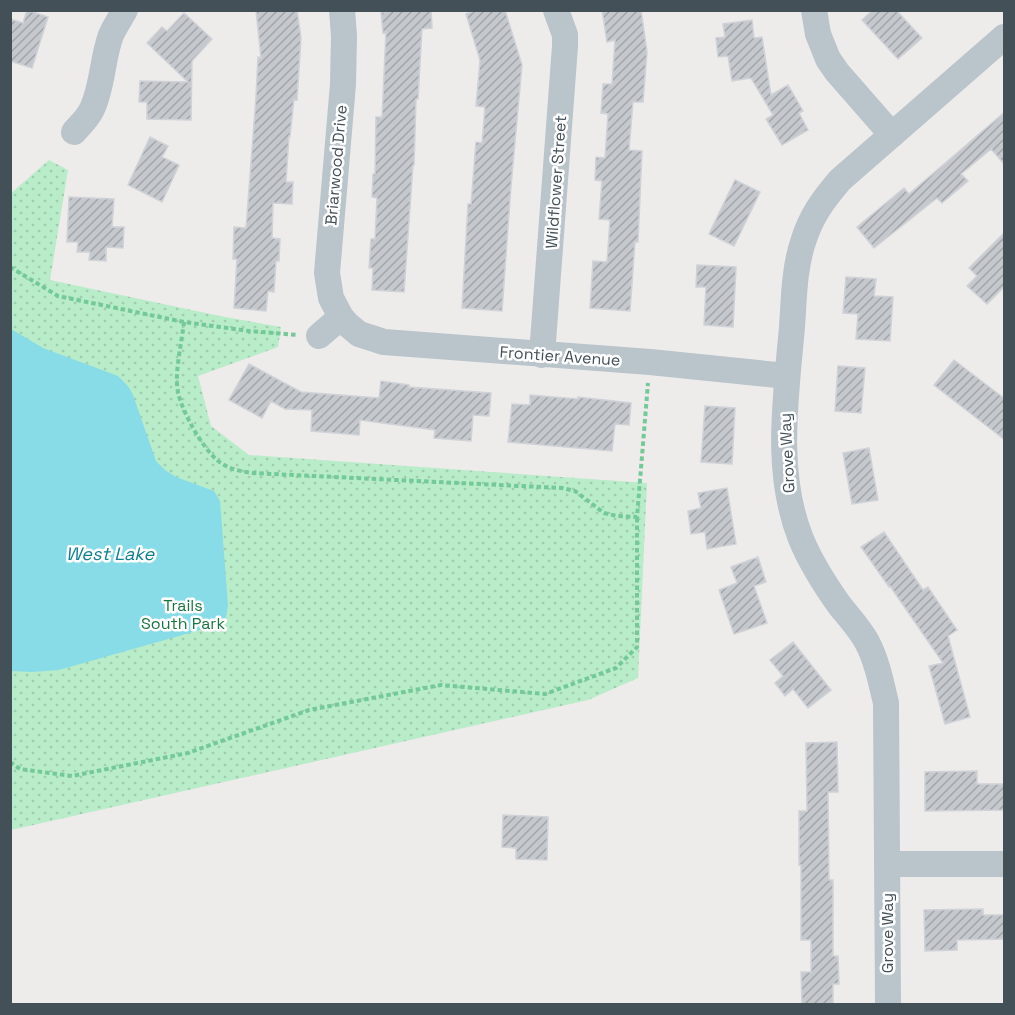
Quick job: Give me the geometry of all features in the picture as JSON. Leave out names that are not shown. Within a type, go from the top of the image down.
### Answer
[{"type":"street","points":[[74,132],[91,112],[101,82],[111,36],[125,10]]},
{"type":"street","name":"Briarwood Drive","points":[[341,317],[331,298],[327,273],[343,84],[342,10]]},
{"type":"street","name":"Wildflower Street","points":[[543,355],[565,46],[564,34],[556,10]]},
{"type":"street","points":[[814,10],[818,34],[828,59],[892,135]]},
{"type":"street","name":"Grove Way","points":[[888,1005],[886,703],[878,667],[867,642],[817,571],[801,538],[790,503],[784,460],[785,400],[797,268],[802,243],[813,214],[840,180],[1005,37]]},
{"type":"street","points":[[319,336],[341,317]]},
{"type":"street","name":"Frontier Avenue","points":[[341,317],[359,334],[384,342],[650,362],[788,376]]},
{"type":"street","points":[[887,864],[1005,864]]},
{"type":"path","points":[[10,267],[58,296],[184,322],[249,331],[319,336]]},
{"type":"path","points":[[184,322],[178,391],[200,441],[218,462],[234,470],[252,473],[562,488],[575,491],[604,513],[638,517]]},
{"type":"path","points":[[10,762],[20,769],[72,776],[188,753],[309,710],[441,685],[545,694],[616,668],[637,647],[638,517],[650,362]]},
{"type":"green space","name":"Trails South Park","points":[[49,160],[68,170],[50,280],[281,327],[278,347],[198,376],[211,426],[249,455],[647,483],[638,678],[588,700],[11,830],[10,194]]},
{"type":"water","name":"West Lake","points":[[11,329],[43,348],[118,376],[133,395],[156,461],[176,477],[214,491],[220,501],[228,605],[226,617],[214,626],[59,670],[11,671]]},
{"type":"building","points":[[27,10],[48,17],[32,68],[10,61],[10,19],[23,23]]},
{"type":"building","points":[[256,10],[297,10],[301,38],[297,100],[294,99],[286,182],[293,182],[292,204],[273,203],[272,238],[280,239],[279,261],[276,261],[274,292],[268,291],[266,311],[234,308],[237,259],[233,259],[234,227],[246,228],[258,57],[261,58]]},
{"type":"building","points":[[388,10],[431,10],[432,28],[422,29],[404,292],[372,290],[373,268],[369,268],[371,239],[375,239],[377,198],[372,197],[373,174],[375,174],[376,117],[382,117],[386,32],[383,33],[381,12],[388,12]]},
{"type":"building","points":[[477,10],[505,10],[522,65],[502,311],[462,308],[468,204],[471,204],[476,142],[482,143],[485,107],[476,106],[480,60],[466,14]]},
{"type":"building","points":[[602,10],[641,10],[647,52],[643,102],[633,102],[629,150],[642,151],[638,242],[635,242],[630,311],[590,308],[593,261],[607,262],[610,220],[599,219],[602,181],[595,180],[596,157],[605,158],[608,114],[601,113],[603,84],[612,84],[615,40],[607,42]]},
{"type":"building","points":[[873,10],[896,10],[922,38],[898,59],[862,20]]},
{"type":"building","points":[[184,13],[212,39],[192,61],[191,120],[147,119],[147,102],[139,102],[140,81],[188,82],[147,43],[162,27],[167,31]]},
{"type":"building","points":[[752,20],[754,38],[762,37],[771,95],[788,85],[803,111],[799,113],[808,130],[782,145],[766,119],[773,115],[751,78],[732,81],[728,56],[718,57],[716,38],[725,37],[723,24]]},
{"type":"building","points":[[1005,112],[1005,165],[991,149],[961,174],[968,181],[942,203],[937,198],[874,248],[857,227],[904,188],[909,194]]},
{"type":"building","points":[[150,137],[168,146],[162,157],[179,165],[162,202],[128,185]]},
{"type":"building","points":[[735,180],[760,192],[734,246],[709,234]]},
{"type":"building","points":[[69,197],[114,199],[112,227],[124,227],[123,248],[106,247],[106,261],[89,260],[90,252],[77,252],[78,242],[67,242]]},
{"type":"building","points":[[1005,232],[1005,286],[987,304],[967,286],[977,276],[969,268]]},
{"type":"building","points":[[697,265],[736,267],[733,327],[704,325],[706,287],[696,287]]},
{"type":"building","points":[[846,277],[876,279],[874,296],[893,297],[890,341],[856,339],[858,314],[843,313]]},
{"type":"building","points":[[954,360],[1005,399],[1005,440],[934,385]]},
{"type":"building","points":[[249,364],[301,392],[379,398],[381,381],[409,385],[409,387],[491,393],[489,416],[473,415],[471,441],[434,438],[435,430],[360,420],[359,435],[311,431],[312,410],[285,409],[271,401],[262,418],[229,400]]},
{"type":"building","points":[[838,366],[865,368],[861,413],[835,411]]},
{"type":"building","points":[[530,395],[631,403],[629,425],[615,424],[612,451],[508,442],[512,404],[530,405]]},
{"type":"building","points":[[705,406],[735,408],[732,464],[701,462]]},
{"type":"building","points":[[869,448],[878,500],[852,504],[843,453]]},
{"type":"building","points":[[727,488],[736,544],[707,549],[705,532],[691,534],[688,511],[701,508],[698,493]]},
{"type":"building","points":[[884,532],[923,590],[928,587],[957,630],[948,636],[970,717],[945,724],[929,666],[943,663],[861,547]]},
{"type":"building","points":[[758,557],[766,582],[754,586],[767,623],[734,634],[719,590],[737,583],[731,567]]},
{"type":"building","points":[[793,642],[831,690],[808,708],[793,689],[785,696],[775,683],[783,676],[770,660]]},
{"type":"building","points":[[837,742],[838,792],[828,792],[829,880],[833,880],[833,956],[838,956],[839,984],[833,984],[833,1004],[802,1004],[801,972],[811,972],[811,940],[801,940],[801,865],[799,865],[799,811],[807,811],[806,743]]},
{"type":"building","points":[[977,771],[977,784],[1005,784],[1005,810],[925,811],[925,772]]},
{"type":"building","points":[[503,815],[548,817],[547,860],[516,859],[516,848],[502,847]]},
{"type":"building","points":[[983,909],[983,915],[1005,915],[1005,939],[957,940],[957,950],[925,951],[924,910]]}]
